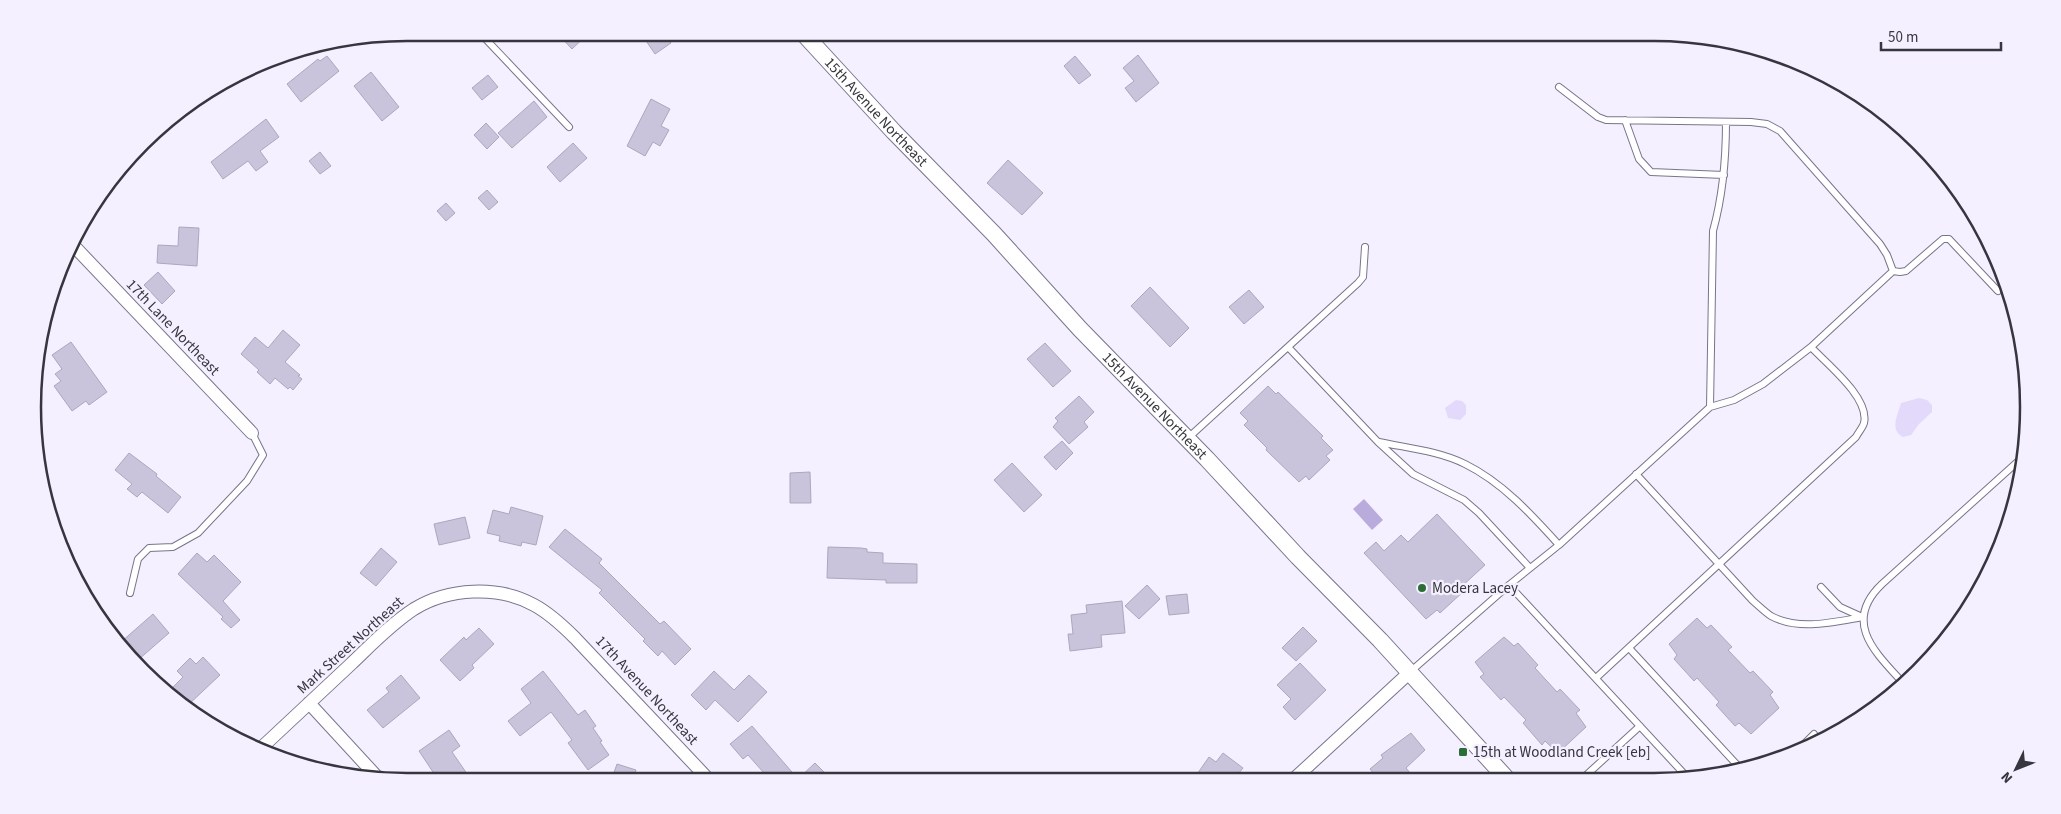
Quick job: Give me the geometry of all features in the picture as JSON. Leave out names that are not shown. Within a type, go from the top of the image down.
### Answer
[{"type":"street","name":"15th Avenue Northeast","points":[[810,41],[894,132],[994,234],[1080,329],[1187,439],[1501,773]]},
{"type":"street","name":"17th Lane Northeast","points":[[77,249],[252,433]]},
{"type":"street","name":"Mark Street Northeast","points":[[265,744],[389,628],[413,610],[438,598],[474,592],[499,592],[533,604],[558,622]]},
{"type":"street","name":"17th Avenue Northeast","points":[[558,622],[702,773]]},
{"type":"street","points":[[1301,773],[1409,673]]},
{"type":"street","points":[[309,703],[372,771]]},
{"type":"lane","points":[[488,41],[570,127]]},
{"type":"lane","points":[[1559,87],[1598,117],[1606,120],[1767,124],[1780,131],[1880,244],[1888,255],[1893,271]]},
{"type":"lane","points":[[1625,120],[1639,159],[1651,172],[1724,175]]},
{"type":"lane","points":[[1710,407],[1713,231],[1720,204],[1724,175],[1726,122]]},
{"type":"lane","points":[[1893,271],[1906,271],[1943,239],[1949,239],[1998,291]]},
{"type":"lane","points":[[1187,439],[1363,277],[1365,247]]},
{"type":"lane","points":[[1409,673],[1509,585],[1558,545],[1710,407],[1750,393],[1811,347],[1893,271]]},
{"type":"lane","points":[[1288,347],[1378,442],[1413,474],[1464,500],[1479,513],[1530,568]]},
{"type":"lane","points":[[1596,678],[1856,437],[1864,423],[1862,403],[1849,386],[1811,347]]},
{"type":"lane","points":[[130,593],[138,559],[149,548],[173,547],[198,533],[247,481],[262,455],[252,433]]},
{"type":"lane","points":[[1378,442],[1426,451],[1466,464],[1501,488],[1522,506],[1558,545]]},
{"type":"lane","points":[[1899,679],[1875,653],[1867,640],[1863,617],[1866,607],[1877,589],[2015,464]]},
{"type":"lane","points":[[1636,474],[1753,601],[1771,616],[1791,624],[1821,624],[1863,617]]},
{"type":"lane","points":[[1509,585],[1682,772]]},
{"type":"lane","points":[[1821,587],[1840,607],[1863,617]]},
{"type":"lane","points":[[1629,648],[1736,763]]},
{"type":"lane","points":[[1588,773],[1640,726]]},
{"type":"lane","points":[[1810,738],[1814,734]]},
{"type":"shaded area","points":[[1919,398],[1927,400],[1932,405],[1932,412],[1919,424],[1911,435],[1903,437],[1896,430],[1895,426],[1901,403]]},
{"type":"shaded area","points":[[1456,400],[1462,401],[1466,405],[1466,414],[1460,420],[1448,418],[1445,408]]},
{"type":"shaded area","points":[[1364,499],[1383,520],[1372,530],[1353,509]]},
{"type":"building","points":[[564,41],[580,41],[572,49]]},
{"type":"building","points":[[646,41],[670,41],[671,43],[655,54]]},
{"type":"building","points":[[1138,55],[1159,83],[1136,102],[1125,88],[1134,81],[1123,68]]},
{"type":"building","points":[[327,56],[339,71],[301,102],[287,84],[318,59],[320,61]]},
{"type":"building","points":[[1075,56],[1091,75],[1079,84],[1064,66]]},
{"type":"building","points":[[371,72],[399,107],[382,121],[354,86]]},
{"type":"building","points":[[488,75],[498,87],[482,100],[472,88]]},
{"type":"building","points":[[651,99],[670,109],[661,126],[669,130],[660,146],[653,142],[645,156],[627,146]]},
{"type":"building","points":[[534,101],[547,117],[512,148],[498,133]]},
{"type":"building","points":[[266,119],[279,137],[260,151],[268,162],[256,171],[248,161],[223,179],[211,162]]},
{"type":"building","points":[[486,123],[499,137],[487,149],[474,135]]},
{"type":"building","points":[[573,143],[587,158],[560,182],[547,167]]},
{"type":"building","points":[[320,152],[331,166],[320,174],[309,161]]},
{"type":"building","points":[[1008,160],[1043,193],[1022,215],[987,183]]},
{"type":"building","points":[[487,190],[498,202],[489,210],[478,198]]},
{"type":"building","points":[[446,203],[455,213],[446,221],[437,211]]},
{"type":"building","points":[[179,227],[199,228],[197,266],[157,263],[158,245],[178,246]]},
{"type":"building","points":[[158,272],[175,291],[162,304],[144,285]]},
{"type":"building","points":[[1150,287],[1189,328],[1170,347],[1131,306]]},
{"type":"building","points":[[1249,290],[1264,307],[1244,324],[1229,307]]},
{"type":"building","points":[[283,330],[300,345],[285,362],[302,379],[293,390],[290,387],[288,389],[275,378],[270,384],[257,372],[259,370],[241,354],[255,337],[268,348]]},
{"type":"building","points":[[71,342],[107,392],[89,405],[86,401],[72,411],[54,386],[61,381],[55,374],[62,369],[52,355]]},
{"type":"building","points":[[1045,343],[1071,371],[1053,387],[1027,359]]},
{"type":"building","points":[[1268,386],[1276,394],[1278,392],[1323,436],[1321,438],[1333,450],[1326,456],[1330,460],[1309,480],[1306,476],[1299,482],[1266,450],[1267,448],[1244,425],[1248,421],[1240,413]]},
{"type":"building","points":[[1079,396],[1094,412],[1084,422],[1088,427],[1069,444],[1053,427],[1058,421],[1055,418]]},
{"type":"building","points":[[1062,441],[1073,453],[1056,470],[1044,457]]},
{"type":"building","points":[[129,453],[157,474],[156,476],[181,497],[168,513],[142,492],[137,497],[127,489],[132,484],[115,470]]},
{"type":"building","points":[[1012,463],[1042,495],[1024,512],[994,480]]},
{"type":"building","points":[[810,472],[811,503],[790,503],[790,473]]},
{"type":"building","points":[[511,507],[543,516],[536,545],[522,542],[521,546],[499,541],[500,536],[487,533],[493,510],[509,514]]},
{"type":"building","points":[[1437,514],[1485,565],[1461,587],[1464,591],[1440,613],[1437,610],[1426,619],[1364,553],[1376,542],[1384,551],[1401,535],[1408,542]]},
{"type":"building","points":[[465,517],[470,538],[439,545],[434,524]]},
{"type":"building","points":[[565,529],[602,559],[599,563],[660,624],[664,621],[691,649],[675,665],[662,651],[658,656],[643,641],[645,639],[599,593],[602,590],[549,547]]},
{"type":"building","points":[[828,547],[861,548],[867,549],[867,552],[883,553],[883,563],[917,564],[917,583],[886,583],[886,580],[827,578]]},
{"type":"building","points":[[381,548],[397,562],[376,586],[360,573]]},
{"type":"building","points":[[197,553],[207,562],[214,555],[241,582],[223,601],[240,620],[231,628],[221,619],[223,617],[178,574]]},
{"type":"building","points":[[1147,585],[1160,599],[1139,619],[1125,606]]},
{"type":"building","points":[[1187,594],[1189,613],[1169,615],[1166,596]]},
{"type":"building","points":[[1122,601],[1125,633],[1101,635],[1102,647],[1070,651],[1068,634],[1073,634],[1071,615],[1087,613],[1086,605]]},
{"type":"building","points":[[153,614],[169,633],[141,658],[124,639]]},
{"type":"building","points":[[1697,618],[1707,628],[1711,625],[1732,647],[1728,650],[1750,673],[1753,671],[1773,692],[1770,695],[1779,708],[1751,734],[1739,723],[1735,726],[1716,705],[1719,702],[1710,692],[1697,678],[1694,681],[1674,659],[1677,655],[1669,644]]},
{"type":"building","points":[[1303,627],[1317,641],[1296,661],[1282,648]]},
{"type":"building","points":[[479,628],[494,644],[472,665],[474,668],[460,681],[440,660],[464,637],[466,640]]},
{"type":"building","points":[[1504,637],[1514,646],[1518,643],[1538,665],[1535,668],[1557,692],[1560,689],[1580,710],[1576,713],[1586,727],[1558,753],[1545,741],[1542,745],[1523,723],[1526,720],[1504,697],[1501,700],[1480,677],[1484,674],[1475,662]]},
{"type":"building","points":[[203,657],[220,675],[191,702],[173,687],[183,677],[177,671],[190,658],[196,664]]},
{"type":"building","points":[[1300,663],[1326,690],[1295,720],[1283,707],[1291,699],[1277,685]]},
{"type":"building","points":[[543,671],[578,715],[585,710],[596,726],[593,728],[609,755],[588,770],[568,743],[572,740],[551,712],[520,736],[508,721],[531,703],[521,689]]},
{"type":"building","points":[[714,671],[734,690],[749,675],[767,692],[738,722],[715,700],[706,710],[691,695]]},
{"type":"building","points":[[401,675],[420,698],[383,728],[367,710],[389,692],[386,688]]},
{"type":"building","points":[[752,726],[793,773],[764,773],[748,755],[743,759],[730,744]]},
{"type":"building","points":[[449,730],[460,746],[452,752],[466,773],[434,773],[419,751]]},
{"type":"building","points":[[1411,733],[1425,750],[1406,768],[1410,773],[1373,773],[1370,769],[1383,758],[1381,755]]},
{"type":"building","points":[[1223,753],[1243,768],[1239,773],[1198,773],[1209,757],[1216,762]]},
{"type":"building","points":[[815,763],[825,773],[804,773]]},
{"type":"building","points":[[617,764],[636,770],[635,773],[614,773]]},
{"type":"place","name":"Modera Lacey","points":[[1422,588]]},
{"type":"place","name":"15th at Woodland Creek [eb]","points":[[1463,752]]}]
